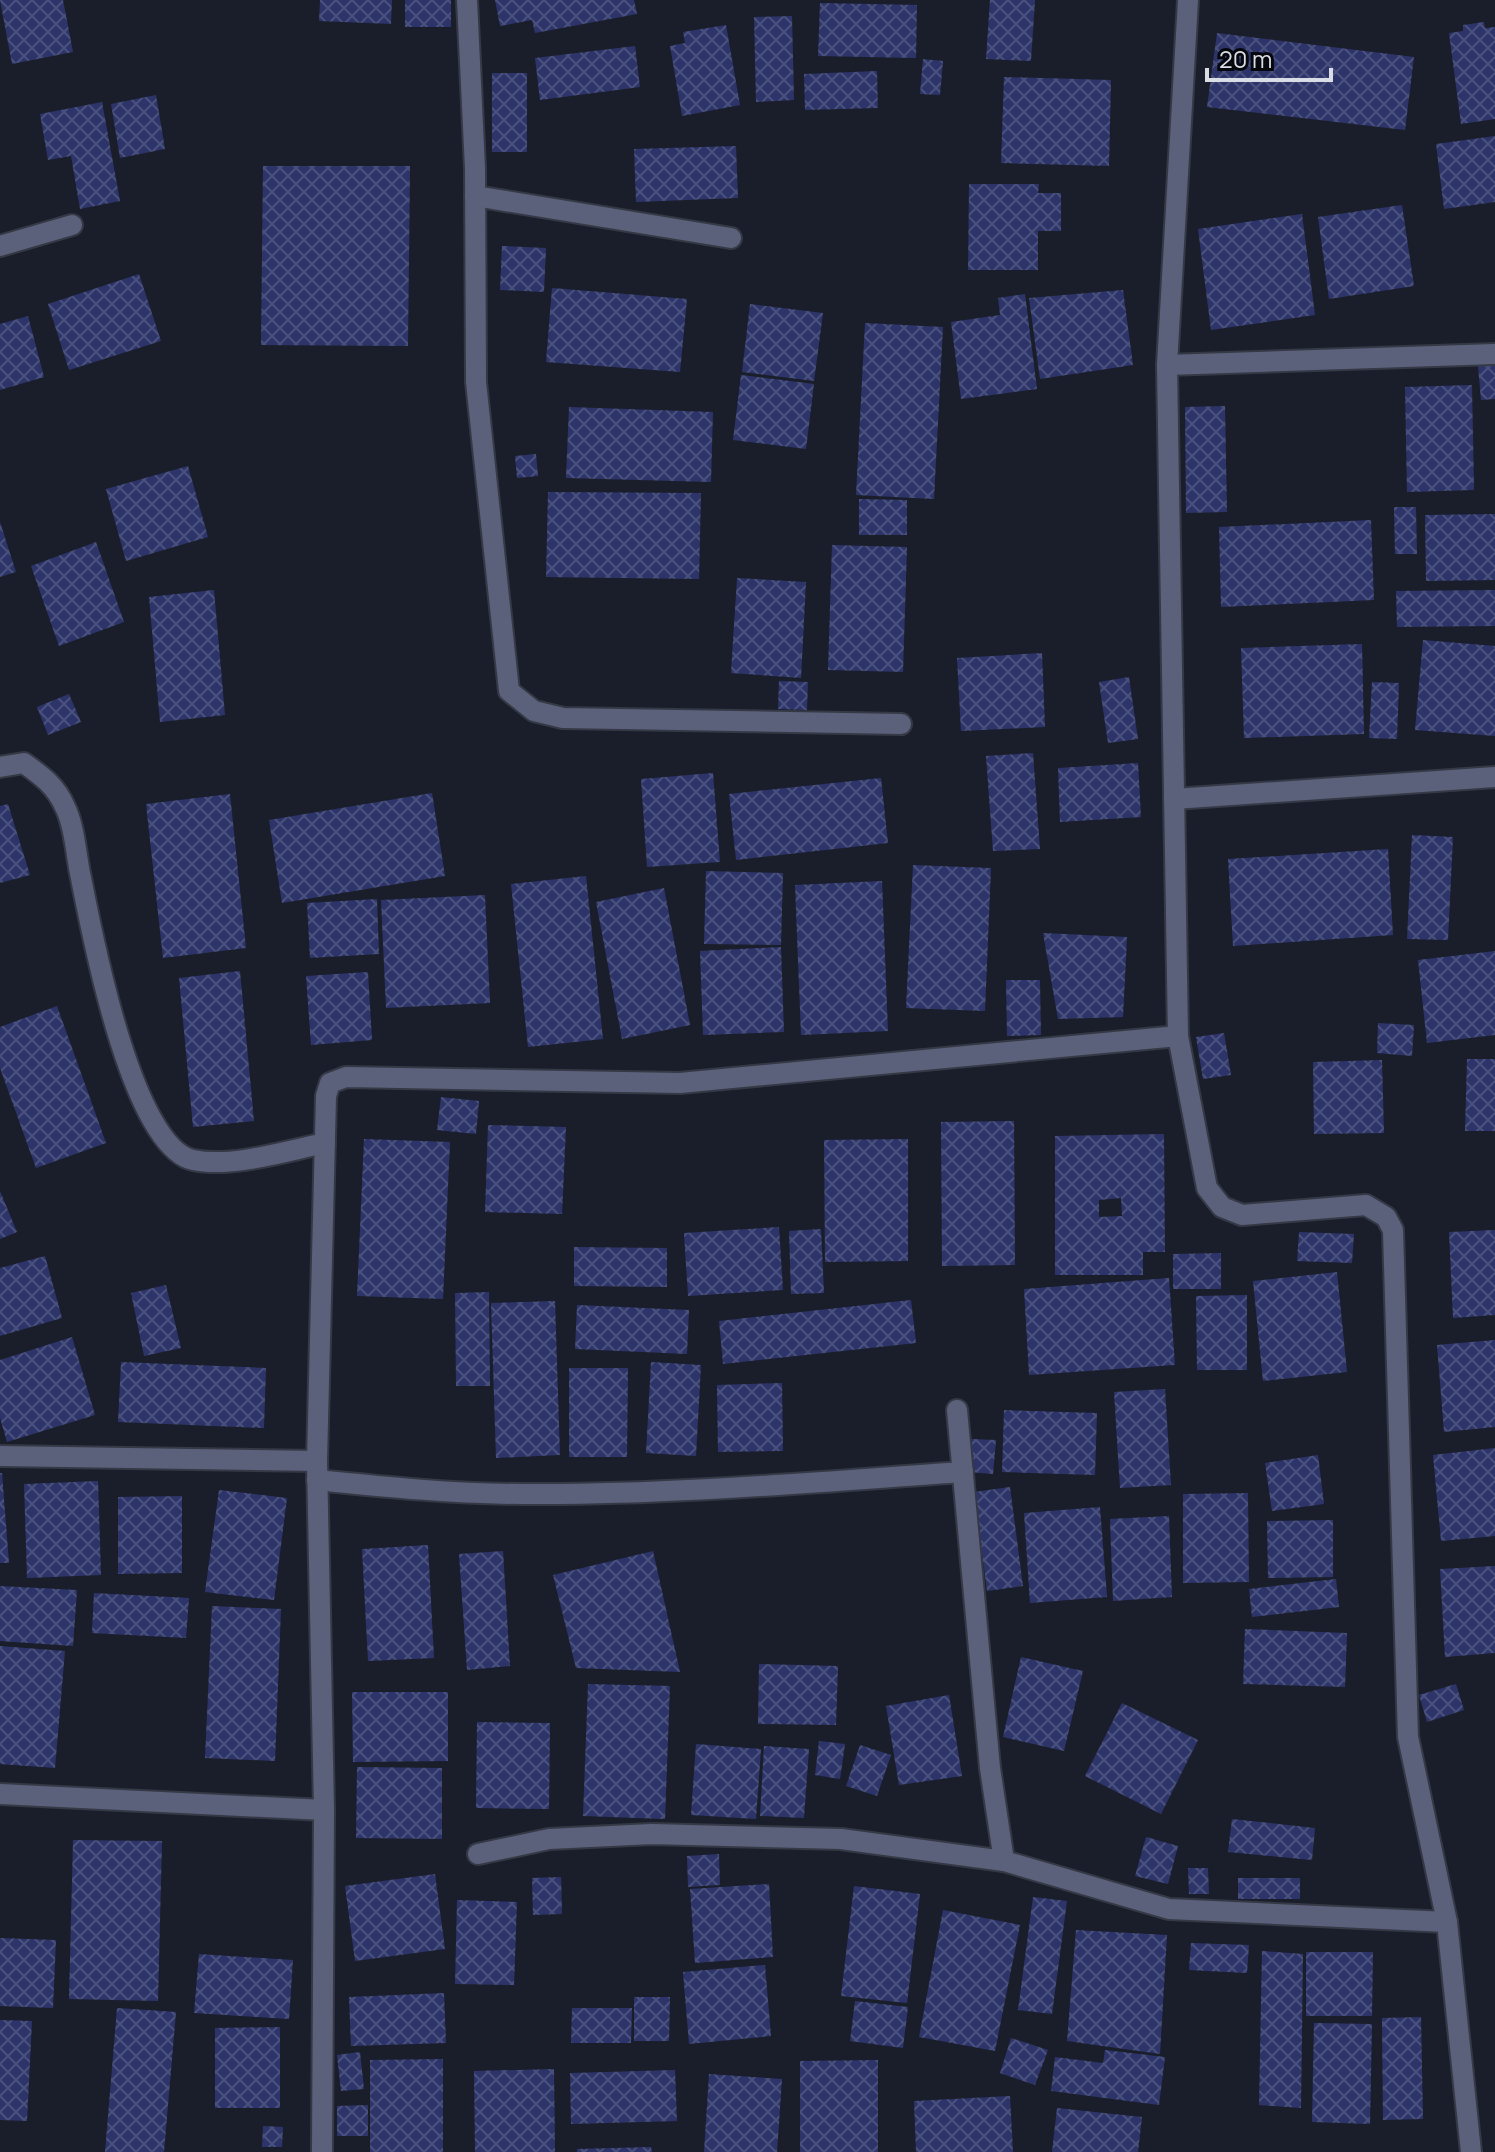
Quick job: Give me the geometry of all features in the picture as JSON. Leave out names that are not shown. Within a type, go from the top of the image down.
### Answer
[{"type":"street","points":[[467,0],[475,196],[476,382],[509,691],[534,711],[563,718],[901,724]]},
{"type":"street","points":[[1188,0],[1167,365],[1178,1036],[1207,1188],[1222,1207],[1242,1215],[1366,1205],[1386,1217],[1393,1230],[1408,1737],[1447,1922],[1471,2152]]},
{"type":"street","points":[[475,196],[731,238]]},
{"type":"street","points":[[0,246],[72,225]]},
{"type":"street","points":[[1167,365],[1495,354]]},
{"type":"street","points":[[0,767],[24,763],[51,783],[67,809],[89,920],[121,1049],[154,1126],[178,1154],[193,1160],[227,1162],[325,1143]]},
{"type":"street","points":[[1174,799],[1495,777]]},
{"type":"street","points":[[322,2152],[324,1810],[317,1471],[326,1096],[330,1083],[346,1077],[680,1083],[1178,1036]]},
{"type":"street","points":[[957,1410],[990,1768],[1004,1861]]},
{"type":"street","points":[[0,1456],[317,1471],[434,1491],[614,1494],[963,1472]]},
{"type":"street","points":[[0,1794],[324,1810]]},
{"type":"street","points":[[478,1854],[549,1839],[652,1834],[841,1839],[1004,1861],[1169,1909],[1447,1922]]},
{"type":"building","points":[[0,0],[63,0],[73,52],[12,64]]},
{"type":"building","points":[[320,0],[392,0],[391,24],[319,21]]},
{"type":"building","points":[[405,0],[451,0],[451,27],[405,27]]},
{"type":"building","points":[[495,0],[634,0],[637,14],[535,33],[532,20],[500,26]]},
{"type":"building","points":[[990,0],[1035,0],[1031,61],[986,59]]},
{"type":"building","points":[[820,3],[917,5],[916,58],[818,56]]},
{"type":"building","points":[[792,16],[794,100],[756,102],[754,17]]},
{"type":"building","points":[[1484,22],[1485,28],[1495,27],[1495,119],[1461,124],[1449,33],[1463,31],[1463,25]]},
{"type":"building","points":[[726,25],[740,105],[682,116],[670,46],[685,43],[683,32]]},
{"type":"building","points":[[1217,33],[1414,57],[1405,130],[1207,107]]},
{"type":"building","points":[[635,46],[640,87],[540,100],[535,58]]},
{"type":"building","points":[[923,59],[943,61],[940,95],[920,94]]},
{"type":"building","points":[[877,71],[878,108],[805,110],[804,74]]},
{"type":"building","points":[[492,73],[527,73],[527,152],[492,152]]},
{"type":"building","points":[[1004,77],[1111,80],[1109,166],[1001,163]]},
{"type":"building","points":[[156,95],[165,149],[120,158],[111,104]]},
{"type":"building","points":[[102,102],[120,201],[80,209],[71,156],[48,160],[40,114]]},
{"type":"building","points":[[1495,136],[1495,202],[1444,209],[1436,144]]},
{"type":"building","points":[[736,146],[738,198],[636,202],[634,149]]},
{"type":"building","points":[[263,166],[410,166],[408,346],[261,345]]},
{"type":"building","points":[[969,184],[1039,184],[1038,193],[1061,193],[1061,231],[1038,231],[1038,270],[968,270]]},
{"type":"building","points":[[1402,205],[1414,286],[1329,299],[1318,217]]},
{"type":"building","points":[[1302,214],[1315,315],[1211,330],[1198,229]]},
{"type":"building","points":[[502,246],[546,248],[544,292],[500,290]]},
{"type":"building","points":[[139,274],[161,341],[69,370],[48,304]]},
{"type":"building","points":[[552,288],[687,299],[680,372],[546,362]]},
{"type":"building","points":[[1123,290],[1133,365],[1040,379],[1029,298]]},
{"type":"building","points":[[1025,294],[1037,389],[961,399],[951,322],[1000,315],[998,298]]},
{"type":"building","points":[[750,304],[823,313],[814,381],[742,372]]},
{"type":"building","points":[[28,316],[44,377],[0,390],[0,324]]},
{"type":"building","points":[[865,323],[943,327],[934,499],[856,495]]},
{"type":"building","points":[[1495,365],[1495,399],[1481,400],[1478,366]]},
{"type":"building","points":[[741,375],[814,384],[806,449],[733,440]]},
{"type":"building","points":[[1472,385],[1474,490],[1407,492],[1405,387]]},
{"type":"building","points":[[1225,406],[1227,512],[1186,513],[1185,407]]},
{"type":"building","points":[[569,407],[713,412],[711,482],[566,478]]},
{"type":"building","points":[[536,454],[538,476],[517,478],[515,456]]},
{"type":"building","points":[[188,466],[208,537],[126,561],[106,489]]},
{"type":"building","points":[[548,492],[701,493],[699,579],[546,577]]},
{"type":"building","points":[[859,499],[907,500],[907,535],[859,535]]},
{"type":"building","points":[[1394,507],[1416,507],[1417,554],[1395,554]]},
{"type":"building","points":[[1495,514],[1495,580],[1426,581],[1425,515]]},
{"type":"building","points":[[1371,520],[1374,600],[1221,607],[1219,527]]},
{"type":"building","points":[[0,522],[16,572],[0,577]]},
{"type":"building","points":[[96,542],[124,622],[59,646],[31,566]]},
{"type":"building","points":[[832,545],[907,547],[903,672],[828,670]]},
{"type":"building","points":[[737,578],[806,582],[801,678],[731,673]]},
{"type":"building","points":[[214,590],[225,715],[160,722],[149,597]]},
{"type":"building","points":[[1495,590],[1495,626],[1397,627],[1396,591]]},
{"type":"building","points":[[1423,640],[1495,646],[1495,736],[1415,730]]},
{"type":"building","points":[[1362,644],[1364,734],[1244,738],[1241,648]]},
{"type":"building","points":[[1042,653],[1045,727],[961,731],[957,658]]},
{"type":"building","points":[[1129,677],[1138,739],[1108,743],[1099,682]]},
{"type":"building","points":[[779,681],[808,682],[807,710],[778,709]]},
{"type":"building","points":[[1372,682],[1399,683],[1397,739],[1369,738]]},
{"type":"building","points":[[69,694],[81,722],[48,735],[37,707]]},
{"type":"building","points":[[1033,753],[1040,849],[993,851],[986,756]]},
{"type":"building","points":[[1138,763],[1141,817],[1060,822],[1058,768]]},
{"type":"building","points":[[713,773],[720,862],[647,867],[641,779]]},
{"type":"building","points":[[881,778],[888,843],[736,860],[729,794]]},
{"type":"building","points":[[432,793],[445,876],[282,903],[269,820]]},
{"type":"building","points":[[230,794],[246,948],[163,958],[146,804]]},
{"type":"building","points":[[8,804],[30,875],[0,883],[0,806]]},
{"type":"building","points":[[1412,835],[1453,837],[1448,940],[1407,939]]},
{"type":"building","points":[[1388,849],[1393,935],[1233,946],[1228,859]]},
{"type":"building","points":[[913,865],[991,868],[985,1011],[906,1008]]},
{"type":"building","points":[[706,871],[783,873],[781,945],[704,944]]},
{"type":"building","points":[[586,876],[603,1039],[528,1047],[511,884]]},
{"type":"building","points":[[882,881],[888,1031],[801,1035],[795,885]]},
{"type":"building","points":[[664,888],[690,1025],[622,1039],[596,902]]},
{"type":"building","points":[[485,895],[490,1003],[386,1008],[381,900]]},
{"type":"building","points":[[377,899],[379,954],[310,958],[307,903]]},
{"type":"building","points":[[1043,933],[1127,937],[1123,1017],[1058,1019]]},
{"type":"building","points":[[781,947],[784,1032],[703,1035],[700,951]]},
{"type":"building","points":[[1495,951],[1495,1035],[1427,1043],[1418,960]]},
{"type":"building","points":[[240,971],[254,1121],[193,1127],[179,978]]},
{"type":"building","points":[[368,972],[372,1040],[311,1045],[306,976]]},
{"type":"building","points":[[1006,980],[1040,980],[1041,1035],[1007,1036]]},
{"type":"building","points":[[57,1006],[106,1143],[36,1168],[0,1068],[0,1027]]},
{"type":"building","points":[[1378,1023],[1414,1025],[1412,1056],[1377,1053]]},
{"type":"building","points":[[1224,1033],[1231,1075],[1203,1079],[1196,1037]]},
{"type":"building","points":[[1467,1059],[1495,1059],[1495,1131],[1465,1131]]},
{"type":"building","points":[[1382,1060],[1384,1133],[1314,1134],[1313,1062]]},
{"type":"building","points":[[441,1097],[479,1101],[476,1134],[437,1130]]},
{"type":"building","points":[[1014,1121],[1015,1265],[942,1266],[941,1122]]},
{"type":"building","points":[[488,1125],[566,1127],[562,1214],[485,1212]]},
{"type":"building","points":[[1164,1134],[1165,1252],[1143,1252],[1143,1275],[1055,1275],[1055,1136]],"holes":[[[1121,1198],[1122,1216],[1099,1217],[1099,1200]]]},
{"type":"building","points":[[364,1139],[450,1142],[443,1299],[357,1296]]},
{"type":"building","points":[[908,1139],[908,1261],[825,1262],[824,1140]]},
{"type":"building","points":[[0,1191],[17,1232],[0,1239]]},
{"type":"building","points":[[779,1227],[783,1290],[688,1296],[684,1233]]},
{"type":"building","points":[[821,1229],[824,1293],[791,1294],[789,1231]]},
{"type":"building","points":[[1495,1230],[1495,1315],[1453,1318],[1449,1232]]},
{"type":"building","points":[[1299,1232],[1354,1234],[1352,1263],[1297,1261]]},
{"type":"building","points":[[574,1247],[667,1248],[667,1287],[574,1286]]},
{"type":"building","points":[[1221,1253],[1221,1289],[1173,1289],[1173,1254]]},
{"type":"building","points":[[45,1256],[62,1318],[0,1336],[0,1268]]},
{"type":"building","points":[[1337,1272],[1347,1372],[1263,1381],[1253,1281]]},
{"type":"building","points":[[1169,1278],[1175,1365],[1029,1375],[1024,1289]]},
{"type":"building","points":[[166,1285],[181,1348],[144,1356],[131,1293]]},
{"type":"building","points":[[489,1292],[490,1386],[456,1386],[455,1293]]},
{"type":"building","points":[[1247,1295],[1247,1370],[1197,1370],[1196,1296]]},
{"type":"building","points":[[911,1300],[916,1343],[723,1364],[719,1321]]},
{"type":"building","points":[[555,1301],[560,1455],[496,1458],[491,1303]]},
{"type":"building","points":[[577,1305],[689,1310],[687,1354],[575,1349]]},
{"type":"building","points":[[72,1337],[95,1415],[7,1442],[0,1418],[0,1360]]},
{"type":"building","points":[[1495,1340],[1495,1427],[1444,1432],[1437,1345]]},
{"type":"building","points":[[121,1362],[266,1368],[264,1428],[118,1422]]},
{"type":"building","points":[[651,1362],[701,1365],[696,1456],[646,1453]]},
{"type":"building","points":[[569,1368],[628,1368],[627,1457],[569,1457]]},
{"type":"building","points":[[782,1383],[783,1451],[718,1452],[717,1385]]},
{"type":"building","points":[[1165,1389],[1171,1485],[1120,1488],[1114,1392]]},
{"type":"building","points":[[1004,1410],[1097,1413],[1095,1475],[1002,1472]]},
{"type":"building","points":[[972,1439],[996,1440],[993,1474],[969,1472]]},
{"type":"building","points":[[1495,1448],[1495,1536],[1441,1541],[1433,1455]]},
{"type":"building","points":[[1318,1455],[1324,1504],[1272,1511],[1265,1463]]},
{"type":"building","points":[[2,1473],[9,1563],[0,1563]]},
{"type":"building","points":[[98,1481],[101,1575],[27,1578],[24,1484]]},
{"type":"building","points":[[1010,1487],[1023,1586],[987,1591],[974,1492]]},
{"type":"building","points":[[219,1490],[287,1498],[274,1600],[205,1592]]},
{"type":"building","points":[[1248,1493],[1249,1582],[1183,1583],[1183,1494]]},
{"type":"building","points":[[182,1496],[182,1573],[118,1574],[118,1497]]},
{"type":"building","points":[[1100,1507],[1107,1597],[1030,1603],[1024,1513]]},
{"type":"building","points":[[1169,1516],[1172,1597],[1113,1601],[1110,1519]]},
{"type":"building","points":[[1333,1520],[1333,1577],[1268,1578],[1267,1521]]},
{"type":"building","points":[[428,1545],[434,1658],[368,1661],[362,1549]]},
{"type":"building","points":[[503,1551],[510,1666],[467,1670],[459,1554]]},
{"type":"building","points":[[653,1551],[680,1672],[576,1668],[553,1575]]},
{"type":"building","points":[[1495,1566],[1495,1653],[1445,1657],[1440,1569]]},
{"type":"building","points":[[1336,1579],[1339,1607],[1252,1617],[1249,1589]]},
{"type":"building","points":[[0,1586],[77,1590],[73,1646],[0,1641]]},
{"type":"building","points":[[94,1593],[189,1598],[186,1638],[92,1633]]},
{"type":"building","points":[[212,1606],[281,1609],[275,1761],[205,1758]]},
{"type":"building","points":[[1245,1629],[1347,1633],[1345,1687],[1243,1684]]},
{"type":"building","points":[[0,1646],[65,1651],[55,1768],[0,1764]]},
{"type":"building","points":[[1021,1657],[1083,1671],[1064,1751],[1003,1737]]},
{"type":"building","points":[[759,1664],[838,1666],[836,1725],[758,1724]]},
{"type":"building","points":[[588,1684],[670,1686],[665,1819],[583,1816]]},
{"type":"building","points":[[1456,1684],[1464,1710],[1427,1722],[1419,1695]]},
{"type":"building","points":[[352,1692],[448,1692],[448,1761],[353,1762]]},
{"type":"building","points":[[949,1695],[962,1776],[899,1785],[886,1706]]},
{"type":"building","points":[[1122,1703],[1198,1740],[1161,1814],[1085,1776]]},
{"type":"building","points":[[477,1722],[550,1723],[549,1809],[476,1808]]},
{"type":"building","points":[[819,1741],[845,1744],[840,1779],[815,1775]]},
{"type":"building","points":[[696,1744],[761,1749],[756,1819],[691,1815]]},
{"type":"building","points":[[860,1745],[891,1755],[877,1796],[846,1786]]},
{"type":"building","points":[[764,1746],[809,1749],[804,1818],[760,1816]]},
{"type":"building","points":[[357,1767],[442,1768],[442,1839],[356,1838]]},
{"type":"building","points":[[1232,1819],[1315,1828],[1312,1860],[1228,1852]]},
{"type":"building","points":[[1146,1837],[1178,1846],[1168,1884],[1135,1876]]},
{"type":"building","points":[[73,1840],[162,1841],[158,2001],[69,1999]]},
{"type":"building","points":[[719,1854],[720,1885],[688,1887],[687,1856]]},
{"type":"building","points":[[1188,1868],[1208,1868],[1209,1894],[1189,1894]]},
{"type":"building","points":[[435,1874],[445,1949],[355,1961],[345,1886]]},
{"type":"building","points":[[561,1877],[562,1914],[533,1915],[532,1878]]},
{"type":"building","points":[[1238,1878],[1300,1878],[1300,1899],[1238,1899]]},
{"type":"building","points":[[769,1884],[773,1957],[695,1963],[690,1889]]},
{"type":"building","points":[[854,1886],[920,1894],[907,2003],[841,1996]]},
{"type":"building","points":[[1033,1897],[1067,1901],[1052,2014],[1018,2010]]},
{"type":"building","points":[[457,1900],[517,1902],[514,1985],[455,1984]]},
{"type":"building","points":[[943,1910],[1020,1925],[995,2051],[919,2037]]},
{"type":"building","points":[[1076,1930],[1167,1935],[1160,2054],[1067,2041]]},
{"type":"building","points":[[0,1938],[56,1940],[53,2008],[0,2006]]},
{"type":"building","points":[[1191,1943],[1249,1945],[1247,1973],[1189,1970]]},
{"type":"building","points":[[1262,1951],[1303,1954],[1301,2108],[1259,2105]]},
{"type":"building","points":[[1306,1952],[1373,1952],[1372,2016],[1306,2016]]},
{"type":"building","points":[[199,1954],[293,1960],[289,2019],[194,2013]]},
{"type":"building","points":[[765,1965],[771,2036],[689,2044],[683,1972]]},
{"type":"building","points":[[444,1993],[446,2043],[351,2046],[349,1997]]},
{"type":"building","points":[[634,1997],[670,1997],[669,2041],[634,2041]]},
{"type":"building","points":[[855,2001],[908,2007],[903,2048],[850,2041]]},
{"type":"building","points":[[117,2008],[176,2012],[164,2152],[105,2152]]},
{"type":"building","points":[[572,2008],[632,2008],[631,2043],[571,2043]]},
{"type":"building","points":[[1421,2017],[1423,2119],[1383,2120],[1382,2018]]},
{"type":"building","points":[[0,2020],[32,2021],[27,2121],[0,2120]]},
{"type":"building","points":[[1314,2023],[1372,2024],[1370,2124],[1312,2122]]},
{"type":"building","points":[[280,2027],[280,2108],[215,2108],[215,2028]]},
{"type":"building","points":[[1011,2038],[1048,2050],[1035,2085],[1000,2073]]},
{"type":"building","points":[[1105,2050],[1165,2057],[1159,2105],[1051,2091],[1055,2057],[1103,2063]]},
{"type":"building","points":[[360,2052],[364,2089],[341,2091],[337,2055]]},
{"type":"building","points":[[443,2059],[443,2152],[370,2152],[370,2060]]},
{"type":"building","points":[[878,2060],[878,2152],[800,2152],[800,2061]]},
{"type":"building","points":[[554,2069],[555,2152],[475,2152],[474,2071]]},
{"type":"building","points":[[675,2070],[677,2121],[571,2124],[570,2073]]},
{"type":"building","points":[[709,2074],[782,2079],[777,2152],[704,2152]]},
{"type":"building","points":[[1010,2096],[1013,2152],[916,2152],[914,2101]]},
{"type":"building","points":[[368,2105],[368,2136],[337,2136],[337,2106]]},
{"type":"building","points":[[1057,2108],[1142,2117],[1138,2152],[1052,2152]]},
{"type":"building","points":[[263,2126],[283,2127],[282,2147],[262,2147]]},
{"type":"building","points":[[651,2147],[652,2152],[577,2152],[577,2149]]}]
